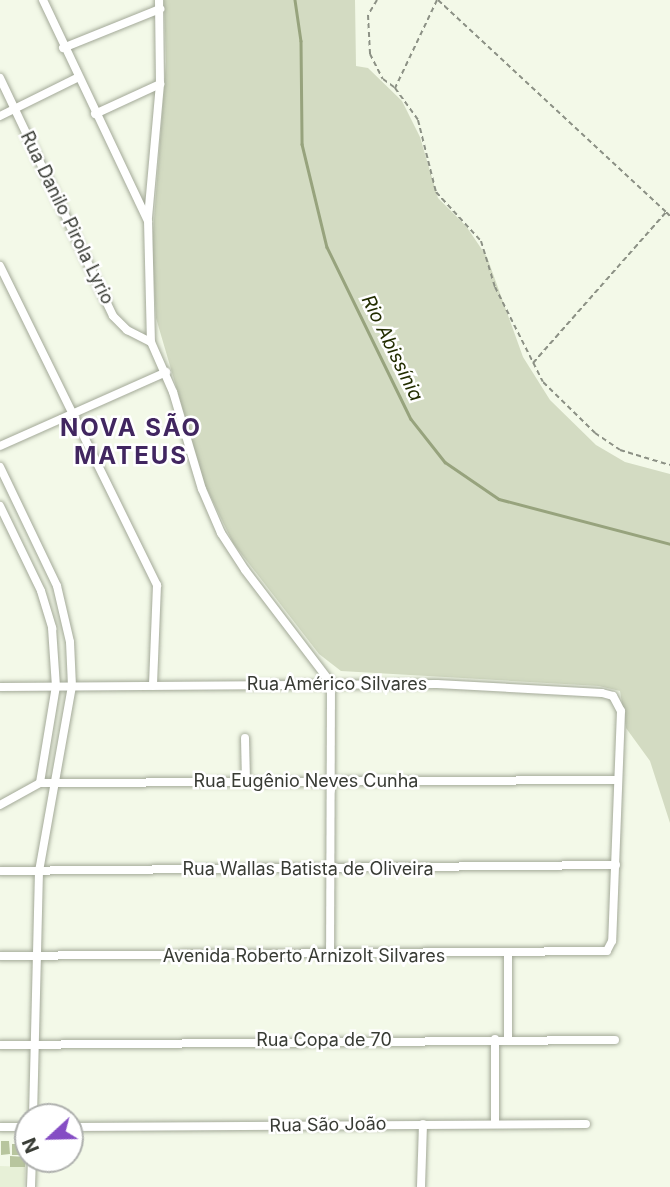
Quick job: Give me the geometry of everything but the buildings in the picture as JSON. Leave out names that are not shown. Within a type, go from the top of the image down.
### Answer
[{"type":"street","points":[[43,0],[77,78],[148,221]]},
{"type":"street","points":[[64,48],[160,4],[160,84],[148,221],[151,342],[166,372],[202,489],[221,533],[331,682],[330,957]]},
{"type":"street","name":"Rua Danilo Pirola Lyrio","points":[[0,78],[113,316],[151,342]]},
{"type":"street","points":[[0,116],[77,78]]},
{"type":"street","points":[[95,114],[160,84]]},
{"type":"street","points":[[0,266],[157,585],[153,686]]},
{"type":"street","points":[[0,446],[166,372]]},
{"type":"street","points":[[0,467],[57,586],[70,642],[72,686],[39,871],[33,1103]]},
{"type":"street","points":[[0,506],[41,591],[52,628],[56,685],[40,783]]},
{"type":"street","points":[[41,591],[57,586]]},
{"type":"street","name":"Rua Américo Silvares","points":[[0,687],[331,682],[602,693],[613,696],[621,710],[618,780]]},
{"type":"street","points":[[245,738],[247,782]]},
{"type":"street","points":[[616,865],[618,780]]},
{"type":"street","name":"Rua Eugênio Neves Cunha","points":[[0,805],[40,783],[618,780]]},
{"type":"street","name":"Rua Wallas Batista de Oliveira","points":[[0,871],[616,865]]},
{"type":"street","name":"Avenida Roberto Arnizolt Silvares","points":[[0,956],[330,957],[607,951],[612,942],[616,865]]},
{"type":"street","points":[[508,955],[508,1039]]},
{"type":"street","points":[[495,1039],[495,1124]]},
{"type":"street","name":"Rua Copa de 70","points":[[0,1045],[615,1040]]},
{"type":"street","points":[[421,1187],[423,1124]]},
{"type":"street","name":"Rua São João","points":[[84,1127],[586,1124]]},
{"type":"path","points":[[377,0],[368,15],[370,54],[383,79],[395,88],[418,120],[436,192],[481,242],[495,288],[532,364],[594,433],[620,450],[670,465]]},
{"type":"path","points":[[395,88],[437,0],[670,216]]},
{"type":"path","points":[[532,364],[666,212]]},
{"type":"shaded area","points":[[164,0],[355,0],[356,66],[368,68],[402,101],[420,137],[438,198],[466,226],[487,257],[523,357],[550,400],[596,445],[625,462],[670,474],[670,823],[650,761],[626,728],[620,691],[599,686],[341,671],[319,654],[233,543],[205,485],[156,318],[152,246],[166,62]]},
{"type":"shaded area","points":[[0,1166],[14,1166],[14,1173],[25,1173],[24,1187],[0,1187]]},
{"type":"waterway","name":"Rio Abissínia","points":[[295,0],[301,41],[302,144],[327,247],[411,419],[445,462],[499,499],[670,544]]},
{"type":"district","name":"NOVA SÃO MATEUS","points":[[131,442]]}]
